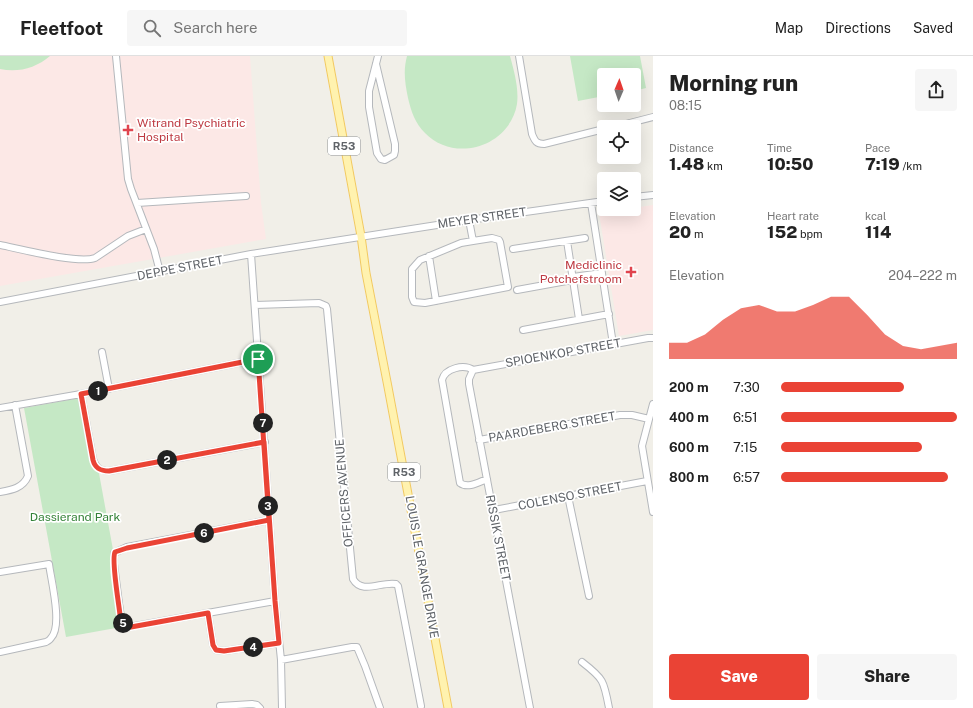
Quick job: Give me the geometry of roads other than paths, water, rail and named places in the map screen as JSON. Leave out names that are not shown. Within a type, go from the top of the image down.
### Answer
[{"type":"main road","name":"R53","points":[[328,56],[361,236]]},
{"type":"main road","name":"LOUIS LE GRANGE DRIVE","points":[[361,236],[366,273],[448,708]]},
{"type":"street","points":[[116,56],[128,179],[160,272]]},
{"type":"street","points":[[376,64],[396,151],[394,155],[385,160],[377,153],[369,107],[369,91],[378,56]]},
{"type":"street","points":[[519,56],[532,134],[536,142],[539,144],[544,144],[597,131]]},
{"type":"street","points":[[641,120],[653,117]]},
{"type":"street","points":[[641,196],[653,195]]},
{"type":"street","points":[[137,203],[246,196]]},
{"type":"street","name":"MEYER STREET","points":[[361,236],[597,202]]},
{"type":"street","points":[[591,203],[613,344]]},
{"type":"street","points":[[469,220],[473,241]]},
{"type":"street","points":[[0,245],[74,259],[87,260],[95,258],[128,236],[146,229]]},
{"type":"street","name":"DEPPE STREET","points":[[0,302],[251,254],[361,236]]},
{"type":"street","points":[[492,238],[499,240],[508,287],[436,301],[414,302],[412,296],[412,270],[420,260],[461,243],[473,241],[492,238]]},
{"type":"street","points":[[513,248],[585,238]]},
{"type":"street","points":[[567,241],[579,319]]},
{"type":"street","points":[[251,254],[269,520],[281,660],[282,708]]},
{"type":"street","points":[[429,256],[436,301]]},
{"type":"street","points":[[517,290],[602,272]]},
{"type":"street","name":"OFFICERS AVENUE","points":[[255,305],[319,303],[326,306],[353,579],[362,587],[391,583],[397,585],[421,706]]},
{"type":"street","points":[[523,330],[608,314]]},
{"type":"street","name":"SPIOENKOP STREET","points":[[487,479],[465,486],[460,483],[442,380],[444,374],[449,370],[465,367],[473,370],[653,338]]},
{"type":"street","points":[[102,352],[109,389]]},
{"type":"street","points":[[0,408],[109,389],[258,359]]},
{"type":"street","name":"RISSIK STREET","points":[[473,370],[469,379],[479,440],[494,510],[530,708]]},
{"type":"street","points":[[81,394],[93,460],[96,468],[102,470],[109,471],[264,442]]},
{"type":"street","points":[[653,404],[642,446],[653,512]]},
{"type":"street","points":[[0,492],[17,488],[24,483],[28,476],[15,406]]},
{"type":"street","name":"PAARDEBERG STREET","points":[[479,440],[620,415],[632,415],[648,420]]},
{"type":"street","name":"COLENSO STREET","points":[[494,510],[647,481]]},
{"type":"street","points":[[568,496],[590,596]]},
{"type":"street","points":[[269,520],[127,548],[114,553],[114,564],[120,615],[123,623],[131,627],[275,601]]},
{"type":"street","points":[[0,572],[49,564],[57,621],[56,630],[52,638],[46,642],[0,652]]},
{"type":"street","points":[[208,613],[213,645],[216,650],[224,651],[279,643]]},
{"type":"street","points":[[281,660],[357,647],[380,708]]},
{"type":"street","points":[[582,662],[597,674],[604,683],[609,708]]},
{"type":"street","points":[[220,706],[252,704],[257,705],[260,708]]},
{"type":"place","name":"Witrand Psychiatric Hospital","points":[[128,130]]},
{"type":"place","name":"Mediclinic Potchefstroom","points":[[631,272]]},
{"type":"park label","name":"Dassierand Park","points":[[75,517]]}]
